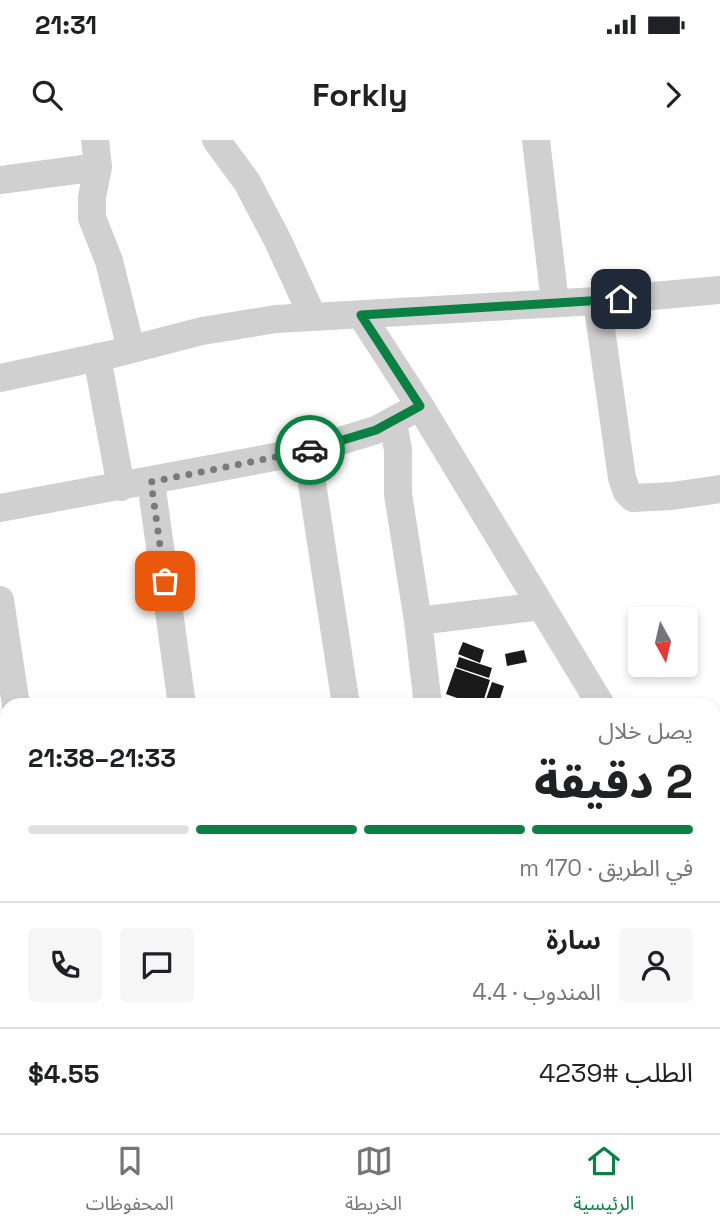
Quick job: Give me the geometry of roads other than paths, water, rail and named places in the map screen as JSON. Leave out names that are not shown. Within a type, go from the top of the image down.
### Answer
[{"type":"street","points":[[216,140],[247,182],[312,315]]},
{"type":"street","points":[[536,140],[555,303]]},
{"type":"street","points":[[0,180],[96,153],[92,218],[109,261],[131,349]]},
{"type":"street","points":[[0,378],[202,331],[312,315],[361,315],[597,301],[720,290]]},
{"type":"street","points":[[597,301],[626,492],[633,498],[645,498],[720,489]]},
{"type":"street","points":[[361,315],[420,406],[597,698]]},
{"type":"street","points":[[97,357],[121,487]]},
{"type":"street","points":[[0,508],[307,451],[393,422],[420,406]]},
{"type":"street","points":[[393,422],[398,450],[398,494],[427,698]]},
{"type":"street","points":[[307,451],[345,698]]},
{"type":"street","points":[[151,482],[181,698]]},
{"type":"street","points":[[0,600],[15,698]]},
{"type":"street","points":[[418,621],[541,606]]}]
